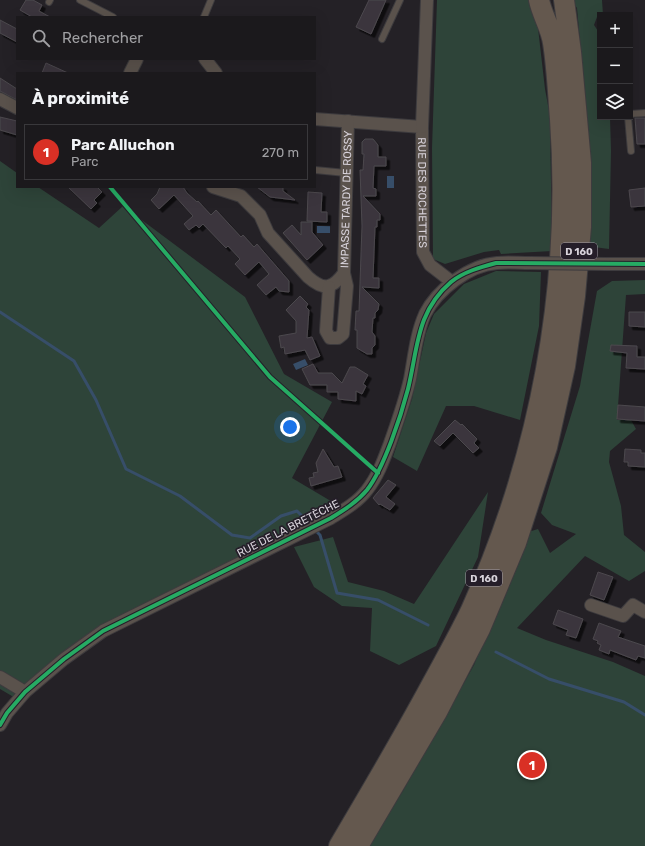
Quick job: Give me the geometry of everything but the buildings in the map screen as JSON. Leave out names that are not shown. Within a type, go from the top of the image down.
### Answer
[{"type":"highway","name":"D 160","points":[[539,0],[540,7],[553,40]]},
{"type":"highway","name":"D 160","points":[[339,846],[460,634],[494,554],[525,462],[539,406],[548,362],[561,253],[562,152],[553,40],[546,0]]},
{"type":"highway","name":"D 160","points":[[358,846],[437,712],[480,628],[516,543],[547,447],[565,366],[576,296],[581,227],[581,163],[571,52],[564,0]]},
{"type":"street","points":[[422,127],[427,0]]},
{"type":"street","points":[[130,72],[136,60]]},
{"type":"street","points":[[206,60],[215,72]]},
{"type":"street","points":[[0,99],[16,107]]},
{"type":"street","name":"RUE DES ROCHETTES","points":[[316,119],[422,127],[423,252],[430,265],[452,282]]},
{"type":"street","name":"IMPASSE TARDY DE ROSSY","points":[[329,287],[337,282],[344,273],[348,121]]},
{"type":"street","points":[[216,188],[241,196],[260,215],[268,233],[308,277],[322,287],[329,287],[326,331],[330,338],[338,338],[343,334],[346,286],[344,273]]},
{"type":"street","name":"RUE DE LA BRETÈCHE","points":[[0,725],[7,713],[25,692],[64,659],[103,631],[331,518],[356,501],[367,490],[378,472],[397,424],[408,389],[418,335],[425,314],[435,299],[452,282],[476,269],[496,263],[645,264]]},
{"type":"street","points":[[591,605],[623,616],[633,605],[645,612]]},
{"type":"street","points":[[0,677],[25,692]]},
{"type":"lane","points":[[80,0],[111,16]]},
{"type":"lane","points":[[204,16],[211,0]]},
{"type":"lane","points":[[382,39],[400,0]]},
{"type":"lane","points":[[633,114],[645,113]]},
{"type":"lane","points":[[628,120],[630,151]]},
{"type":"lane","points":[[316,170],[346,172]]},
{"type":"green space","points":[[437,0],[532,0],[538,28],[545,89],[550,116],[552,251],[501,254],[499,250],[484,252],[445,264],[433,259],[432,148]]},
{"type":"green space","points":[[571,0],[602,0],[603,12],[597,12],[594,25],[597,30],[597,120],[610,120],[609,249],[586,246],[581,54],[577,8]]},
{"type":"green space","points":[[0,161],[16,172],[16,188],[39,188],[99,228],[123,206],[245,297],[284,374],[332,402],[292,478],[351,513],[252,557],[93,644],[17,699],[0,689]]},
{"type":"green space","points":[[496,271],[541,272],[539,326],[520,420],[474,406],[446,406],[417,471],[393,457],[412,399],[426,333],[434,314],[464,284]]},
{"type":"green space","points":[[645,280],[645,294],[626,295],[617,420],[631,420],[636,429],[610,451],[609,462],[621,506],[624,535],[645,552],[645,571],[629,581],[585,556],[517,628],[546,640],[613,662],[645,676],[645,846],[369,846],[404,789],[474,665],[525,533],[538,529],[550,553],[576,534],[552,525],[541,513],[580,386],[597,291],[612,281]]},
{"type":"green space","points":[[488,492],[478,557],[436,646],[399,665],[370,651],[372,608],[342,606],[314,587],[294,547],[333,537],[348,582],[384,591],[414,604]]},
{"type":"water","points":[[387,176],[394,176],[394,188],[387,188]]},
{"type":"water","points":[[317,226],[330,226],[330,233],[317,233]]},
{"type":"water","points":[[305,359],[308,365],[296,370],[293,364]]},
{"type":"waterway","points":[[0,312],[74,361],[96,400],[126,469],[180,496],[232,535],[250,538],[281,516],[297,511],[310,524]]},
{"type":"waterway","points":[[315,530],[320,535],[337,593],[378,600],[428,625]]},
{"type":"waterway","points":[[496,652],[549,679],[624,702],[645,715]]},
{"type":"cycle path","points":[[111,188],[270,377],[378,473]]},
{"type":"cycle path","points":[[0,725],[7,713],[25,692],[64,659],[103,631],[331,518],[350,506],[359,498],[367,490],[380,469],[386,455],[408,389],[420,331],[425,318],[431,306],[440,294],[456,278],[472,270],[496,263],[645,264]]},
{"type":"place","name":"Parc Alluchon","points":[[532,765]]}]
